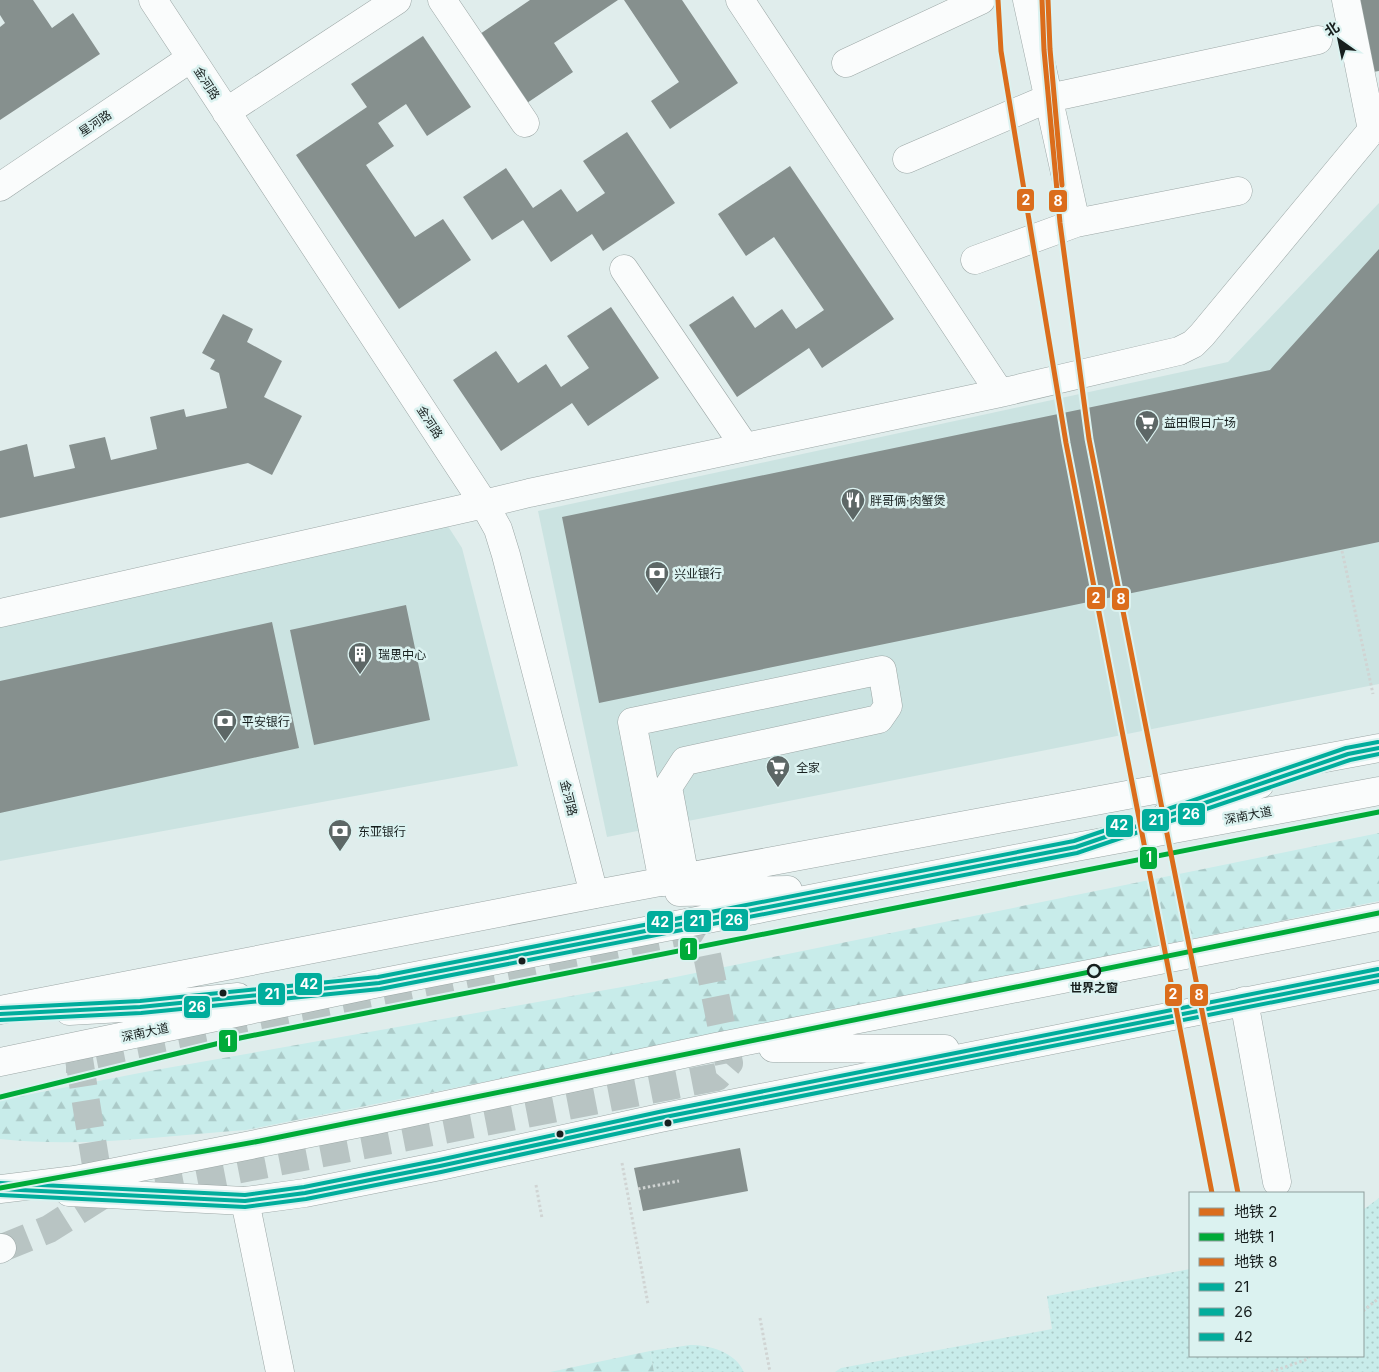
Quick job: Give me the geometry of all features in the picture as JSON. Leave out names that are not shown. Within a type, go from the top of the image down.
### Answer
[{"type":"main road","name":"金河路","points":[[153,0],[484,504],[498,529],[598,894]]},
{"type":"main road","points":[[226,112],[397,0]]},
{"type":"main road","points":[[442,0],[525,122]]},
{"type":"main road","points":[[740,0],[1000,393]]},
{"type":"main road","points":[[846,63],[981,0]]},
{"type":"main road","points":[[1027,0],[1076,223]]},
{"type":"main road","points":[[0,613],[529,493],[1000,393],[1179,351],[1193,344],[1375,129],[1346,0]]},
{"type":"main road","points":[[906,159],[1049,98],[1318,40]]},
{"type":"main road","name":"星河路","points":[[0,187],[191,58]]},
{"type":"main road","points":[[975,260],[1076,223],[1238,191]]},
{"type":"main road","points":[[624,269],[745,447]]},
{"type":"main road","points":[[882,670],[888,706],[879,719],[684,761],[668,787],[674,880],[632,722],[882,670]]},
{"type":"main road","points":[[0,1010],[598,894],[1379,748]]},
{"type":"main road","points":[[1076,848],[1348,754]]},
{"type":"main road","name":"深南大道","points":[[0,1062],[379,983],[1379,791]]},
{"type":"main road","points":[[598,894],[860,890]]},
{"type":"main road","points":[[5,1189],[75,1180],[357,1124],[716,1047],[1379,916]]},
{"type":"main road","points":[[5,1189],[244,1201],[305,1193],[660,1118],[1379,975]]},
{"type":"main road","points":[[0,1014],[140,1007],[379,983]]},
{"type":"main road","points":[[1244,1001],[1277,1182]]},
{"type":"main road","points":[[716,1047],[1001,1049]]},
{"type":"main road","points":[[244,1201],[280,1372]]},
{"type":"path","points":[[1342,550],[1373,694]]},
{"type":"path","points":[[622,1163],[648,1304]]},
{"type":"path","points":[[638,1189],[679,1181]]},
{"type":"path","points":[[536,1185],[542,1218]]},
{"type":"path","points":[[1364,1310],[1379,1298]]},
{"type":"path","points":[[760,1318],[770,1372]]},
{"type":"path","points":[[1271,1372],[1309,1357]]},
{"type":"shaded area","points":[[1379,203],[1379,684],[607,837],[538,511],[1228,362]]},
{"type":"shaded area","points":[[433,503],[462,548],[518,766],[0,861],[0,601]]},
{"type":"green space","points":[[1379,833],[1379,901],[246,1130],[93,1142],[0,1139],[0,1100],[150,1071],[656,981]]},
{"type":"green space","points":[[1379,1198],[1379,1372],[835,1372],[841,1368],[1052,1329],[1047,1296],[1189,1269],[1189,1357],[1364,1357],[1364,1209]]},
{"type":"green space","points":[[690,1345],[706,1346],[721,1351],[735,1359],[744,1372],[654,1372],[650,1351]]},
{"type":"green space","points":[[650,1351],[654,1372],[550,1372]]},
{"type":"building","points":[[0,0],[33,0],[52,28],[73,13],[100,54],[0,120],[0,27],[5,23],[0,15]]},
{"type":"building","points":[[530,0],[618,0],[554,43],[573,72],[527,103],[480,34]]},
{"type":"building","points":[[624,0],[682,0],[738,83],[670,129],[651,101],[679,82]]},
{"type":"building","points":[[1359,0],[1379,0],[1379,71],[1373,72]]},
{"type":"building","points":[[423,36],[471,107],[427,136],[406,104],[378,123],[394,146],[366,165],[415,237],[443,219],[471,260],[399,309],[296,155],[367,107],[351,84]]},
{"type":"building","points":[[627,132],[675,203],[603,251],[592,234],[551,262],[523,220],[492,240],[463,197],[506,168],[533,208],[561,189],[577,212],[605,193],[583,161]]},
{"type":"building","points":[[790,166],[894,319],[822,368],[809,348],[737,397],[689,325],[733,296],[755,328],[782,309],[796,329],[824,310],[774,237],[746,256],[718,214]]},
{"type":"building","name":"益田假日广场","points":[[1379,249],[1379,542],[599,703],[562,517],[1270,370]]},
{"type":"building","points":[[611,307],[659,378],[588,426],[572,403],[501,451],[453,380],[496,351],[518,383],[546,364],[561,387],[589,368],[567,336]]},
{"type":"building","points":[[223,314],[253,329],[247,342],[282,361],[264,397],[302,416],[272,475],[248,463],[0,518],[0,451],[27,444],[34,477],[75,468],[69,445],[105,437],[111,460],[157,449],[150,417],[184,409],[186,417],[227,408],[219,373],[210,369],[215,360],[202,353]]},
{"type":"building","name":"瑞思中心","points":[[406,605],[430,720],[314,745],[290,630]]},
{"type":"building","points":[[272,622],[299,748],[0,813],[0,681]]},
{"type":"building","points":[[740,1148],[748,1191],[643,1211],[634,1168]]},
{"type":"tunnel","points":[[2,1248],[49,1229],[101,1196],[717,1077],[729,1063],[706,950],[688,939],[79,1059],[66,1059]]},
{"type":"tunnel","points":[[79,1059],[101,1196]]},
{"type":"metro line","name":"2","points":[[998,0],[1001,51],[1066,443],[1212,1192]]},
{"type":"metro line","name":"8","points":[[1042,0],[1044,50],[1060,223],[1089,439],[1238,1192]]},
{"type":"metro line","name":"2","points":[[1048,0],[1050,49],[1062,185]]},
{"type":"metro line","name":"1","points":[[0,1097],[240,1038],[1379,812]]},
{"type":"metro line","name":"1","points":[[0,1188],[260,1141],[1379,913]]},
{"type":"transit line","name":"42","points":[[0,1008],[140,1001],[378,977],[1074,841],[1346,748],[1378,742]]},
{"type":"transit line","name":"21","points":[[0,1014],[140,1007],[379,983],[1076,847],[1348,754],[1379,748]]},
{"type":"transit line","name":"26","points":[[0,1020],[141,1013],[380,989],[1077,853],[1350,760],[1379,754]]},
{"type":"transit line","name":"42","points":[[0,1183],[245,1195],[304,1187],[659,1112],[1378,969]]},
{"type":"transit line","name":"21","points":[[0,1189],[245,1201],[305,1193],[660,1118],[1379,975]]},
{"type":"transit line","name":"26","points":[[0,1195],[245,1207],[306,1199],[661,1124],[1379,981]]},
{"type":"place","name":"益田假日广场","points":[[1147,443]]},
{"type":"place","name":"胖哥俩·肉蟹煲","points":[[853,521]]},
{"type":"place","name":"兴业银行","points":[[657,594]]},
{"type":"place","name":"瑞思中心","points":[[360,675]]},
{"type":"place","name":"平安银行","points":[[225,742]]},
{"type":"place","name":"全家","points":[[778,788]]},
{"type":"place","name":"东亚银行","points":[[340,852]]},
{"type":"place","name":"世界之窗","points":[[1094,971]]}]
